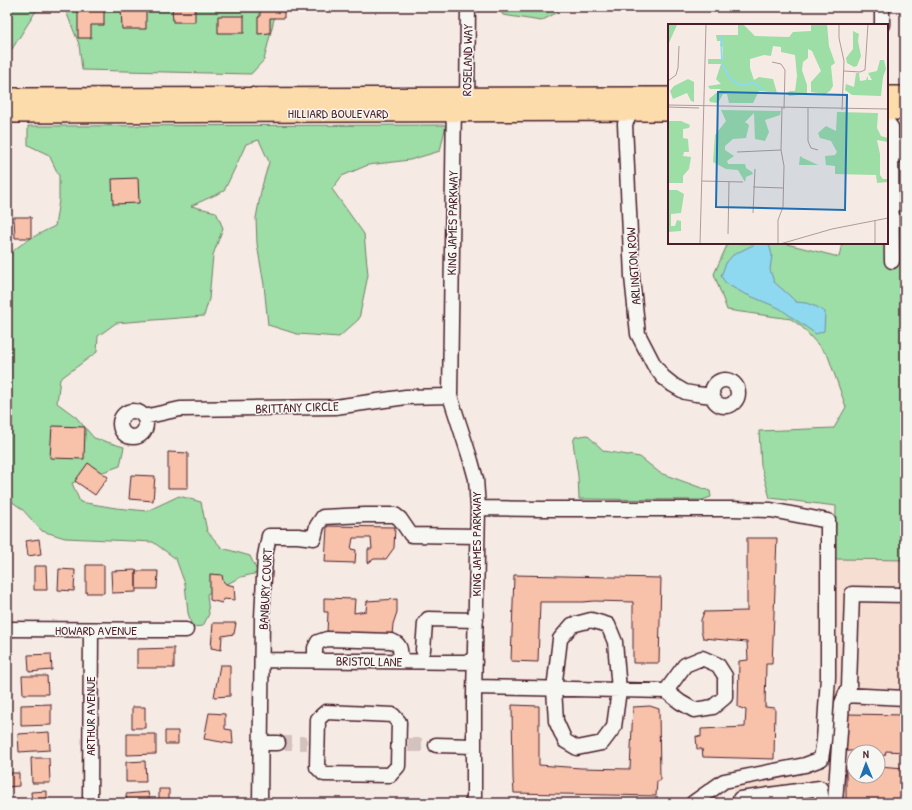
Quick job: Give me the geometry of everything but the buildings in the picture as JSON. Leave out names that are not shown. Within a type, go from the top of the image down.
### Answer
[{"type":"main road","points":[[888,95],[905,95]]},
{"type":"main road","name":"HILLIARD BOULEVARD","points":[[7,97],[460,104],[634,104],[668,96]]},
{"type":"main road","name":"HILLIARD BOULEVARD","points":[[7,114],[460,104]]},
{"type":"main road","name":"HILLIARD BOULEVARD","points":[[634,104],[668,112]]},
{"type":"main road","points":[[888,111],[905,111]]},
{"type":"street","name":"ROSELAND WAY","points":[[460,104],[468,7]]},
{"type":"street","points":[[882,7],[882,24]]},
{"type":"street","name":"KING JAMES PARKWAY","points":[[460,104],[450,396],[476,480],[478,508],[474,687],[474,798],[472,803]]},
{"type":"street","name":"ARLINGTON ROW","points":[[634,104],[625,124],[632,277],[638,334],[654,365],[673,385],[685,392],[712,396]]},
{"type":"street","points":[[888,123],[891,127],[892,261]]},
{"type":"street","points":[[891,141],[905,156]]},
{"type":"street","name":"BRITTANY CIRCLE","points":[[144,417],[180,409],[335,407],[406,397],[450,396]]},
{"type":"street","points":[[478,508],[771,510],[828,521],[828,677],[824,740],[820,759],[805,765],[724,781],[693,803]]},
{"type":"street","name":"BANBURY COURT","points":[[260,803],[262,618],[265,556],[269,536],[298,536],[314,538],[317,526],[323,517],[395,515],[400,519],[411,535],[477,536]]},
{"type":"street","points":[[836,803],[842,703],[848,687],[852,594],[905,596]]},
{"type":"street","points":[[423,650],[425,623],[428,619],[476,620]]},
{"type":"street","points":[[591,620],[608,625],[616,642],[619,690],[614,726],[602,742],[578,748],[565,741],[556,721],[554,689],[560,639],[572,625],[591,620]]},
{"type":"street","name":"HOWARD AVENUE","points":[[7,629],[186,630]]},
{"type":"street","name":"ARTHUR AVENUE","points":[[90,803],[91,630]]},
{"type":"street","points":[[315,660],[315,648],[318,642],[327,639],[339,638],[396,642],[400,646],[401,661]]},
{"type":"street","name":"BRISTOL LANE","points":[[262,660],[475,662]]},
{"type":"street","points":[[474,687],[666,691]]},
{"type":"street","points":[[845,695],[905,698]]},
{"type":"street","points":[[326,712],[393,715],[399,722],[404,745],[398,766],[390,775],[324,774],[317,767],[312,743],[318,719],[326,712]]},
{"type":"street","points":[[261,743],[278,743]]},
{"type":"street","points":[[436,745],[474,746]]},
{"type":"street","points":[[740,799],[820,788],[822,803]]},
{"type":"shaded area","points":[[835,559],[905,560],[905,803],[733,803],[733,786],[832,766]]},
{"type":"green space","points":[[7,7],[277,7],[264,60],[251,74],[82,70],[79,44],[65,9],[36,11],[7,57]]},
{"type":"green space","points":[[498,7],[561,7],[556,13],[541,21],[503,15]]},
{"type":"green space","points":[[446,125],[440,151],[410,160],[368,165],[342,176],[332,189],[364,234],[368,275],[359,319],[339,337],[297,334],[268,325],[264,285],[257,244],[256,218],[262,186],[269,162],[259,140],[246,144],[224,191],[191,206],[216,212],[223,228],[213,255],[209,299],[204,316],[116,323],[98,336],[97,352],[60,379],[57,403],[76,417],[94,438],[124,447],[120,466],[72,483],[80,502],[147,511],[179,496],[201,502],[207,531],[222,548],[250,556],[258,573],[241,577],[207,594],[209,614],[203,626],[192,627],[188,613],[185,584],[176,559],[153,542],[65,538],[42,531],[22,509],[7,498],[7,258],[23,243],[55,226],[59,200],[59,176],[49,155],[28,145],[28,126]]},
{"type":"green space","points":[[888,125],[905,125],[905,560],[835,559],[836,506],[770,498],[761,466],[759,431],[834,428],[846,407],[828,356],[802,327],[791,319],[727,310],[714,274],[728,244],[787,244],[839,257],[842,244],[888,244]]},
{"type":"green space","points":[[587,435],[604,451],[640,457],[660,473],[710,491],[711,497],[702,500],[579,499],[578,476],[573,442],[575,437]]},
{"type":"water","points":[[755,244],[769,244],[772,255],[770,270],[774,282],[796,302],[806,303],[825,312],[824,331],[816,334],[779,308],[743,293],[725,282],[721,276],[726,263],[733,255]]},
{"type":"tunnel","points":[[278,743],[307,743]]},
{"type":"tunnel","points":[[408,745],[436,745]]}]
